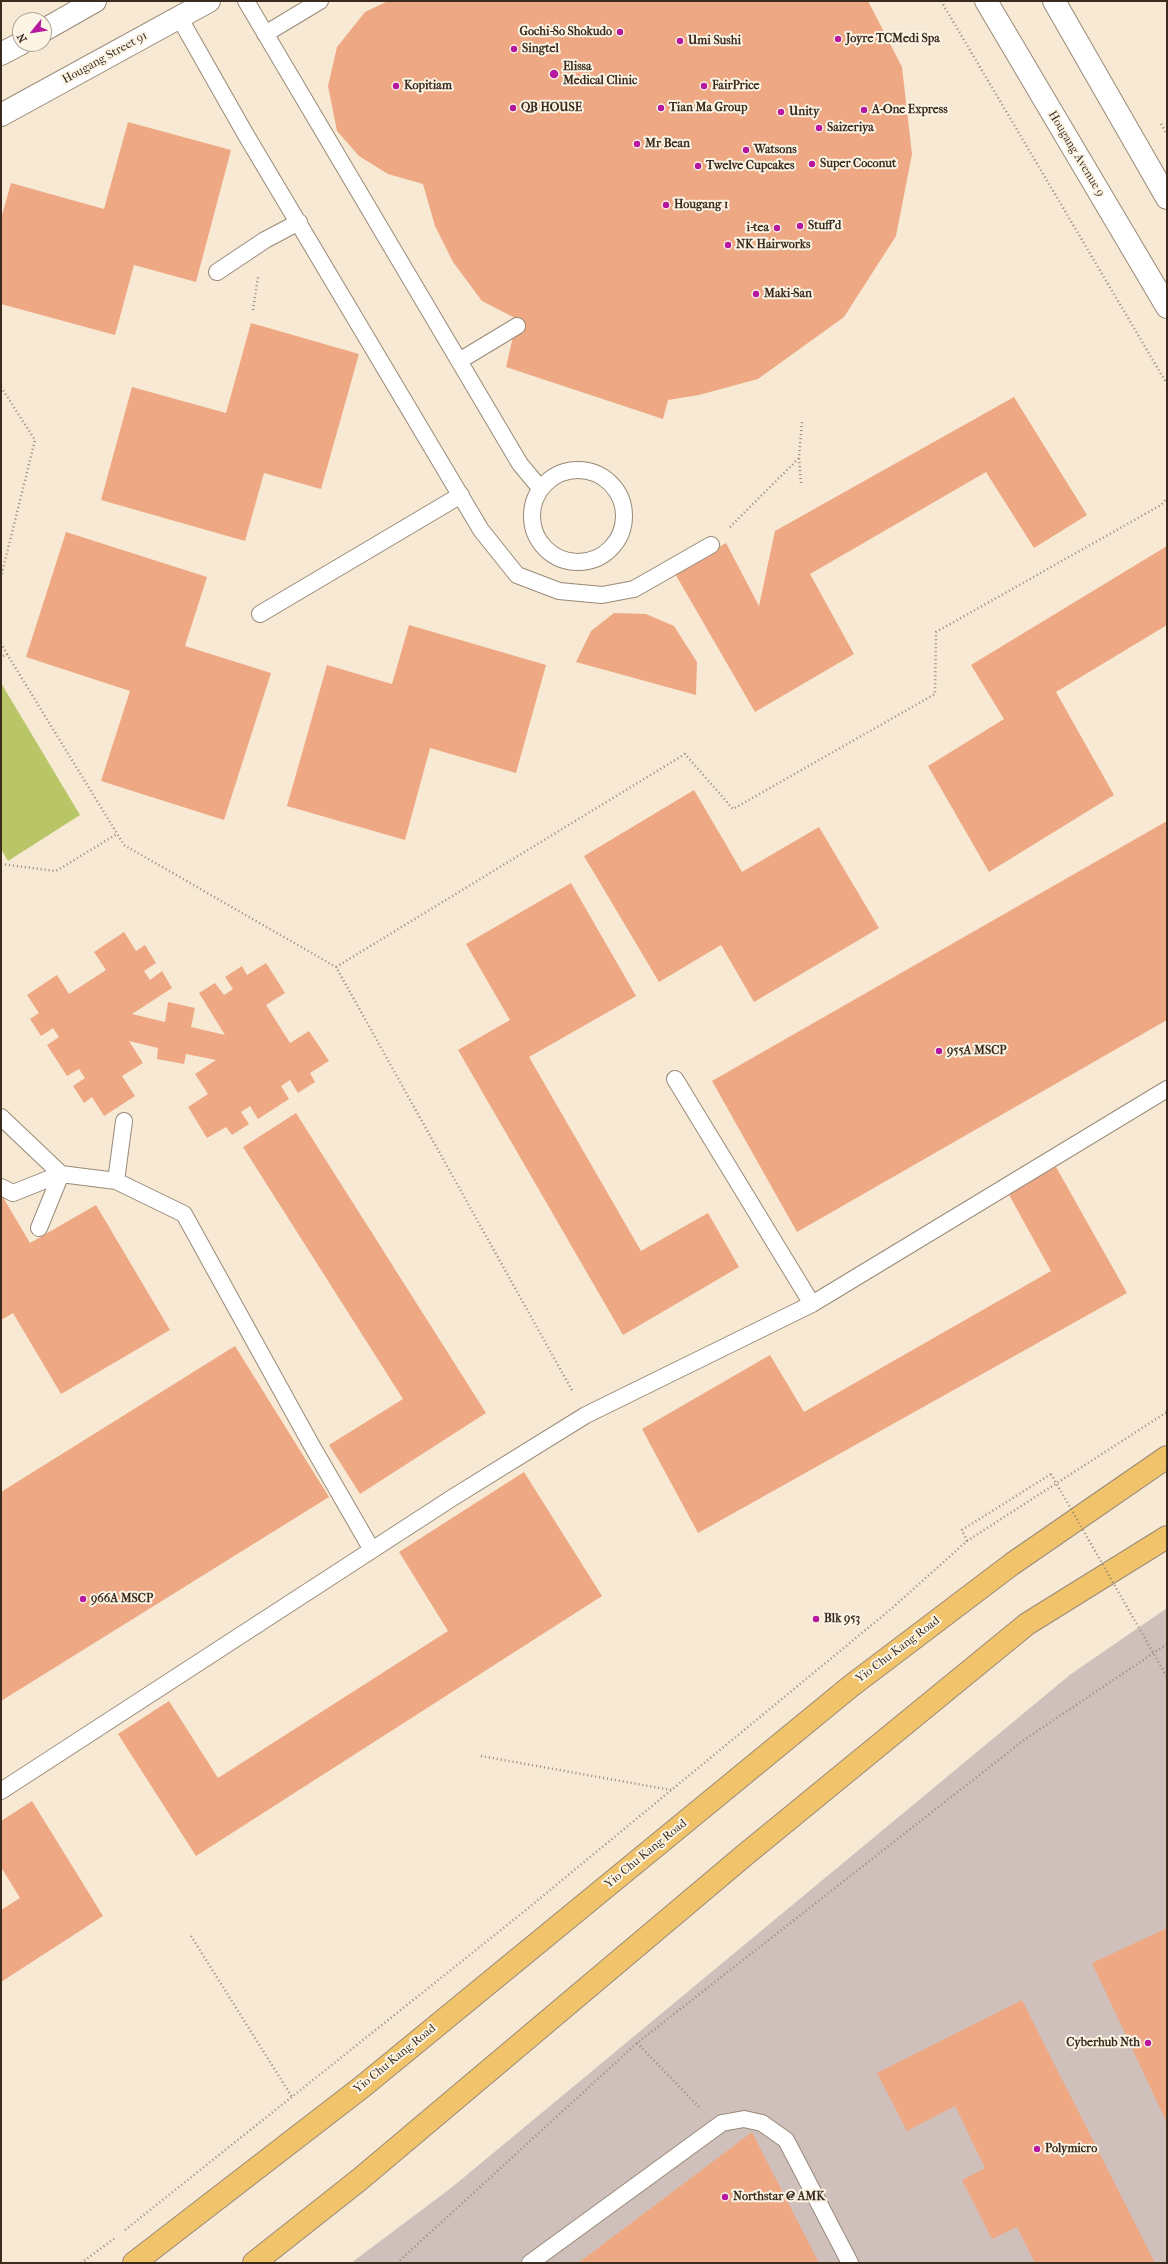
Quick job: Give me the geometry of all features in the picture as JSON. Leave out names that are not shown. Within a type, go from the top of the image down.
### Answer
[{"type":"main road","name":"Yio Chu Kang Road","points":[[134,2263],[362,2087],[851,1686],[1012,1564],[1167,1456]]},
{"type":"main road","points":[[254,2263],[359,2180],[746,1854],[1027,1624],[1167,1537]]},
{"type":"street","points":[[52,25],[95,1]]},
{"type":"street","name":"Hougang Street 91","points":[[1,115],[209,1]]},
{"type":"street","name":"Hougang Avenue 9","points":[[986,1],[1167,307]]},
{"type":"street","points":[[1054,1],[1167,198]]},
{"type":"street","points":[[1,54],[12,48]]},
{"type":"lane","points":[[246,1],[520,464],[540,488]]},
{"type":"lane","points":[[266,34],[320,1]]},
{"type":"lane","points":[[179,17],[246,135],[482,530],[517,575],[559,591],[602,595],[634,589],[711,544]]},
{"type":"lane","points":[[217,272],[265,240],[299,222]]},
{"type":"lane","points":[[459,361],[517,326]]},
{"type":"lane","points":[[588,469],[612,482],[624,505],[623,532],[607,554],[582,564],[556,558],[537,539],[531,513],[540,488],[561,472],[588,469]]},
{"type":"lane","points":[[260,614],[461,495]]},
{"type":"lane","points":[[675,1078],[812,1304]]},
{"type":"lane","points":[[1,1791],[372,1550],[586,1415],[812,1304],[1167,1089]]},
{"type":"lane","points":[[1,1116],[61,1174]]},
{"type":"lane","points":[[116,1181],[124,1121]]},
{"type":"lane","points":[[1,1187],[13,1193],[61,1174],[116,1181],[184,1214],[312,1446],[372,1550]]},
{"type":"lane","points":[[40,1228],[61,1174]]},
{"type":"lane","points":[[530,2263],[722,2123],[744,2119],[762,2123],[786,2140],[850,2263]]},
{"type":"path","points":[[941,1],[1167,384]]},
{"type":"path","points":[[1,387],[35,440],[1,577]]},
{"type":"path","points":[[801,483],[799,458],[802,422]]},
{"type":"path","points":[[711,544],[799,458]]},
{"type":"path","points":[[336,966],[685,754],[733,809],[935,694],[936,632],[1161,505],[1167,498]]},
{"type":"path","points":[[1,643],[124,845],[336,966],[586,1415]]},
{"type":"path","points":[[1,657],[7,654]]},
{"type":"path","points":[[1,864],[56,871],[117,834]]},
{"type":"path","points":[[80,2263],[292,2097],[521,1914],[891,1610],[967,1541],[1167,1412]]},
{"type":"path","points":[[967,1541],[962,1530],[1050,1474],[1167,1677]]},
{"type":"path","points":[[397,2263],[637,2043],[1024,1740],[1167,1644]]},
{"type":"path","points":[[481,1756],[671,1790]]},
{"type":"path","points":[[191,1936],[292,2097]]},
{"type":"path","points":[[637,2043],[701,2108]]},
{"type":"shaded area","points":[[1167,1608],[1167,2263],[351,2263],[451,2188],[1071,1674]]},
{"type":"green space","points":[[1,683],[80,815],[8,861],[1,849]]},
{"type":"building","name":"Hougang 1","points":[[388,1],[868,1],[902,67],[912,154],[896,236],[844,317],[758,379],[699,395],[668,400],[663,419],[506,367],[517,319],[482,301],[453,262],[435,226],[423,184],[388,174],[359,156],[337,131],[328,86],[337,47],[365,12]]},
{"type":"building","points":[[128,122],[231,150],[196,282],[134,265],[115,335],[1,304],[1,219],[11,183],[104,209]]},
{"type":"building","points":[[251,323],[359,354],[321,489],[264,473],[245,541],[101,500],[132,387],[226,413]]},
{"type":"building","points":[[1014,397],[1087,515],[1034,548],[986,472],[810,574],[854,654],[755,712],[674,572],[726,543],[759,606],[775,531]]},
{"type":"building","points":[[66,532],[207,577],[185,646],[271,673],[224,820],[101,781],[130,691],[26,657]]},
{"type":"building","points":[[1167,546],[1167,625],[1056,692],[1114,795],[989,872],[928,766],[1004,719],[971,665]]},
{"type":"building","points":[[614,613],[646,614],[674,626],[697,662],[696,695],[576,662],[591,631]]},
{"type":"building","points":[[409,625],[546,665],[516,773],[430,748],[405,840],[287,806],[327,665],[392,684]]},
{"type":"building","points":[[694,790],[742,872],[819,827],[879,928],[754,1002],[721,945],[659,982],[584,856]]},
{"type":"building","name":"955A MSCP","points":[[1167,821],[1167,1020],[797,1232],[712,1081]]},
{"type":"building","points":[[571,883],[636,996],[529,1057],[641,1251],[708,1213],[739,1267],[623,1335],[458,1050],[510,1020],[466,944]]},
{"type":"building","points":[[124,932],[136,951],[145,945],[156,963],[144,971],[150,980],[162,971],[172,988],[132,1014],[165,1022],[168,1002],[195,1008],[191,1027],[225,1035],[199,993],[215,983],[224,995],[233,989],[225,977],[242,966],[247,975],[266,963],[285,993],[266,1005],[290,1043],[309,1031],[329,1061],[310,1073],[315,1082],[298,1093],[290,1080],[281,1086],[289,1099],[258,1119],[250,1106],[241,1112],[249,1124],[232,1135],[226,1127],[207,1138],[188,1107],[208,1094],[195,1074],[216,1060],[186,1054],[184,1064],[157,1059],[158,1048],[129,1041],[143,1063],[122,1076],[135,1096],[104,1116],[92,1097],[84,1103],[73,1086],[85,1078],[79,1069],[67,1076],[47,1045],[59,1037],[53,1028],[41,1036],[30,1019],[39,1013],[27,995],[57,975],[69,994],[106,970],[94,952]]},
{"type":"building","points":[[296,1113],[486,1413],[360,1494],[329,1445],[403,1399],[243,1147]]},
{"type":"building","points":[[1056,1167],[1127,1293],[698,1533],[642,1429],[770,1355],[804,1412],[1051,1271],[1008,1193]]},
{"type":"building","points":[[1,1194],[30,1243],[96,1205],[170,1330],[61,1394],[13,1313],[1,1320]]},
{"type":"building","name":"966A MSCP","points":[[235,1346],[329,1497],[1,1701],[1,1492]]},
{"type":"building","points":[[524,1472],[602,1596],[196,1856],[118,1734],[169,1701],[218,1778],[448,1631],[399,1552]]},
{"type":"building","points":[[32,1801],[103,1916],[1,1982],[1,1910],[20,1898],[1,1867],[1,1821]]},
{"type":"building","name":"Cyberhub Nth","points":[[1167,1928],[1167,2123],[1092,1963]]},
{"type":"building","name":"Polymicro","points":[[1022,2000],[1155,2263],[1035,2263],[1017,2227],[992,2239],[962,2180],[985,2168],[955,2106],[907,2131],[877,2073]]},
{"type":"building","name":"Northstar @ AMK","points":[[752,2132],[819,2263],[578,2263]]},
{"type":"place","name":"Gochi-So Shokudo","points":[[620,32]]},
{"type":"place","name":"Joyre TCMedi Spa","points":[[838,39]]},
{"type":"place","name":"Umi Sushi","points":[[680,41]]},
{"type":"place","name":"Singtel","points":[[514,49]]},
{"type":"place","name":"Elissa Medical Clinic","points":[[554,74]]},
{"type":"place","name":"Kopitiam","points":[[396,86]]},
{"type":"place","name":"FairPrice","points":[[704,86]]},
{"type":"place","name":"QB HOUSE","points":[[513,108]]},
{"type":"place","name":"Tian Ma Group","points":[[661,108]]},
{"type":"place","name":"A-One Express","points":[[864,110]]},
{"type":"place","name":"Unity","points":[[781,112]]},
{"type":"place","name":"Saizeriya","points":[[819,128]]},
{"type":"place","name":"Mr Bean","points":[[637,144]]},
{"type":"place","name":"Watsons","points":[[746,150]]},
{"type":"place","name":"Super Coconut","points":[[812,164]]},
{"type":"place","name":"Twelve Cupcakes","points":[[698,166]]},
{"type":"place","name":"Hougang 1","points":[[666,205]]},
{"type":"place","name":"Stuff'd","points":[[800,226]]},
{"type":"place","name":"i-tea","points":[[777,228]]},
{"type":"place","name":"NK Hairworks","points":[[728,245]]},
{"type":"place","name":"Maki-San","points":[[756,294]]},
{"type":"place","name":"955A MSCP","points":[[939,1051]]},
{"type":"place","name":"966A MSCP","points":[[83,1599]]},
{"type":"place","name":"Blk 953","points":[[816,1619]]},
{"type":"place","name":"Cyberhub Nth","points":[[1148,2043]]},
{"type":"place","name":"Polymicro","points":[[1037,2149]]},
{"type":"place","name":"Northstar @ AMK","points":[[725,2197]]}]
